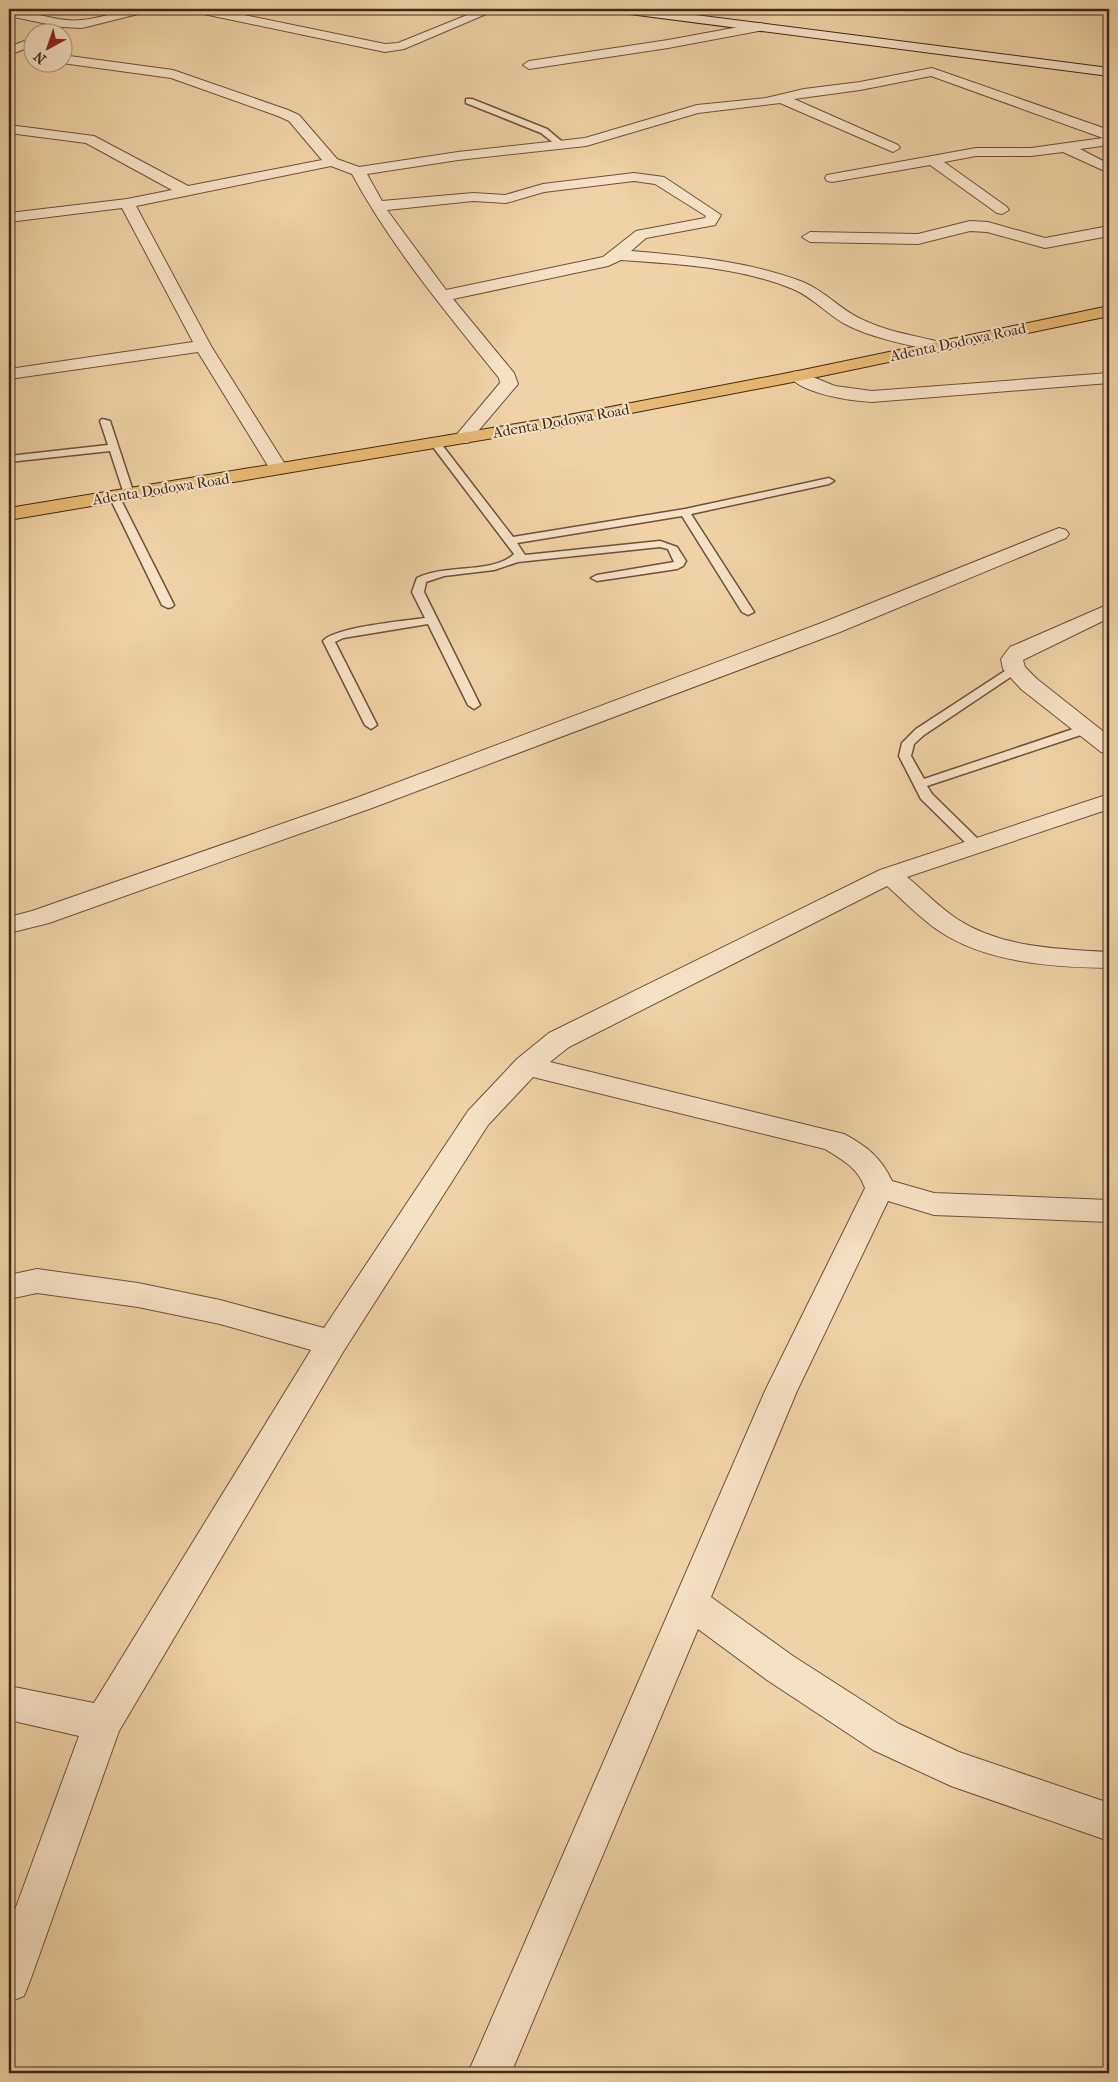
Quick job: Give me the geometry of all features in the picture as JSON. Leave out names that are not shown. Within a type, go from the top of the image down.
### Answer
[{"type":"main road","name":"Adenta Dodowa Road","points":[[9,514],[462,439],[798,376],[934,346],[1109,311]]},
{"type":"street","points":[[72,27],[142,9]]},
{"type":"street","points":[[199,9],[385,48],[400,46],[492,9]]},
{"type":"street","points":[[622,9],[1109,72]]},
{"type":"street","points":[[9,12],[62,23],[82,24]]},
{"type":"street","points":[[529,65],[668,44],[760,27]]},
{"type":"street","points":[[9,52],[22,46]]},
{"type":"street","points":[[932,72],[947,50]]},
{"type":"street","points":[[9,52],[22,54]]},
{"type":"street","points":[[72,60],[172,74],[283,112],[294,118],[332,162],[358,171],[465,155],[562,145],[595,139],[697,109],[780,98],[932,72],[1109,135]]},
{"type":"street","points":[[780,98],[893,148]]},
{"type":"street","points":[[9,129],[89,139],[186,191]]},
{"type":"street","points":[[832,178],[976,152],[1031,152],[1109,141]]},
{"type":"street","points":[[1066,148],[1109,169]]},
{"type":"street","points":[[931,159],[1002,210]]},
{"type":"street","points":[[9,218],[127,203],[332,162]]},
{"type":"street","points":[[358,171],[377,206],[442,296],[503,368],[510,384],[462,439]]},
{"type":"street","points":[[377,206],[473,197],[506,199],[543,188],[634,177],[659,180],[714,215],[710,222],[641,234],[618,255],[608,261],[578,269],[442,296]]},
{"type":"street","points":[[127,203],[204,346],[279,469]]},
{"type":"street","points":[[810,237],[918,240],[970,226],[988,227],[1045,243],[1109,231]]},
{"type":"street","points":[[618,255],[675,260],[752,271],[809,291],[841,314],[868,327],[934,346]]},
{"type":"street","points":[[9,374],[204,346]]},
{"type":"street","points":[[798,376],[835,393],[884,397],[1109,378]]},
{"type":"street","points":[[9,925],[40,917],[364,803],[832,627],[1059,534]]},
{"type":"street","points":[[1109,610],[1018,652],[1012,659],[1014,669],[1029,684],[1109,747]]},
{"type":"street","points":[[9,1981],[103,1723],[332,1344],[478,1118],[527,1066],[560,1040],[889,875],[1109,801]]},
{"type":"street","points":[[889,875],[956,929],[980,941],[1029,954],[1109,960]]},
{"type":"street","points":[[489,2073],[781,1391],[880,1188],[874,1173],[861,1157],[834,1142],[527,1066]]},
{"type":"street","points":[[880,1188],[934,1204],[1109,1211]]},
{"type":"street","points":[[9,1287],[37,1281],[138,1295],[220,1312],[332,1344]]},
{"type":"street","points":[[691,1603],[780,1668],[886,1737],[950,1768],[1109,1822]]},
{"type":"street","points":[[9,1703],[103,1723]]},
{"type":"lane","points":[[468,101],[544,131],[562,145]]},
{"type":"lane","points":[[105,421],[114,447],[122,495],[168,604]]},
{"type":"lane","points":[[435,443],[520,554],[517,559]]},
{"type":"lane","points":[[9,459],[114,447]]},
{"type":"lane","points":[[509,541],[685,512],[829,481]]},
{"type":"lane","points":[[685,512],[748,612]]},
{"type":"lane","points":[[474,705],[418,592],[421,580],[434,574],[505,565],[517,559],[660,544],[672,548],[680,560],[679,564],[673,567],[597,578]]},
{"type":"lane","points":[[371,725],[328,641],[340,635],[431,620]]},
{"type":"lane","points":[[977,846],[926,796],[904,756],[908,743],[920,732],[1014,669]]},
{"type":"lane","points":[[919,785],[1086,729]]}]
